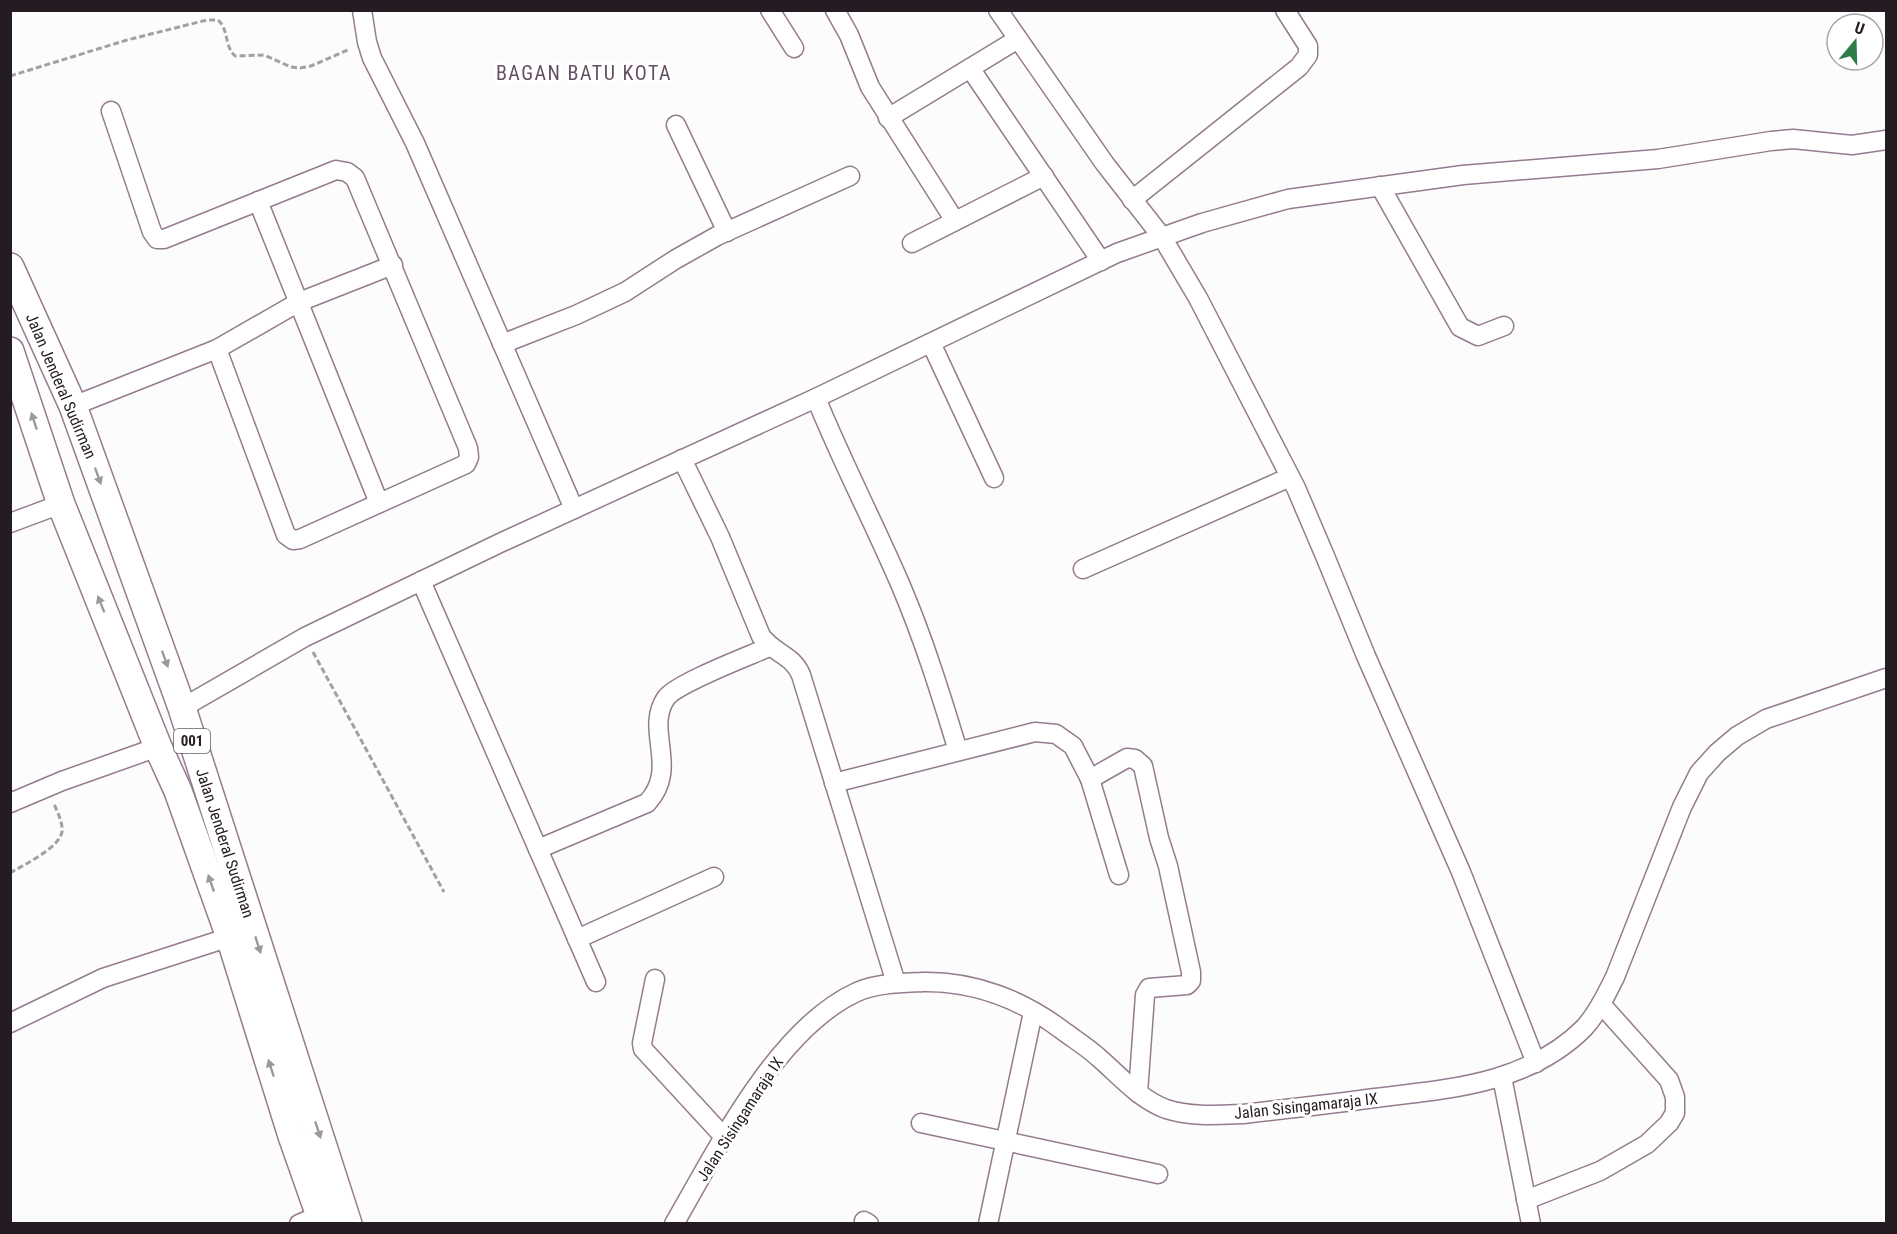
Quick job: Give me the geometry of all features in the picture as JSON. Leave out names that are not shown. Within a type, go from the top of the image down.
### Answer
[{"type":"highway","name":"Jalan Jenderal Sudirman","points":[[10,267],[73,406],[182,708],[348,1224]]},
{"type":"highway","name":"Jalan Jenderal Sudirman","points":[[12,357],[61,504],[158,747],[178,791],[230,937],[292,1136],[314,1221]]},
{"type":"highway","points":[[178,791],[206,782]]},
{"type":"street","points":[[362,10],[367,42],[390,97],[415,143],[574,509]]},
{"type":"street","points":[[770,10],[794,48]]},
{"type":"street","points":[[835,10],[849,35],[870,87],[956,221]]},
{"type":"street","points":[[998,10],[1132,200],[1162,237],[1198,298],[1290,477],[1326,556],[1365,656],[1461,872],[1536,1064]]},
{"type":"street","points":[[1132,200],[1299,68],[1308,55],[1308,46],[1285,10]]},
{"type":"street","points":[[888,118],[1018,39]]},
{"type":"street","points":[[970,68],[1101,261]]},
{"type":"street","points":[[111,111],[152,232],[157,239],[336,170],[347,172],[355,178],[468,448],[469,457],[466,464],[300,539],[293,540],[286,535],[217,349]]},
{"type":"street","points":[[676,125],[727,232]]},
{"type":"street","points":[[182,708],[305,637],[421,581],[816,398],[1101,261],[1202,223],[1288,199],[1463,175],[1658,159],[1792,139],[1852,145],[1887,140]]},
{"type":"street","points":[[502,344],[576,315],[625,292],[676,259],[727,232],[850,176]]},
{"type":"street","points":[[912,243],[1044,176]]},
{"type":"street","points":[[1380,186],[1460,327],[1478,336],[1504,326]]},
{"type":"street","points":[[258,201],[379,503]]},
{"type":"street","points":[[73,406],[217,349],[298,302],[393,265]]},
{"type":"street","points":[[930,343],[994,478]]},
{"type":"street","points":[[816,398],[836,448],[901,586],[929,658],[958,751]]},
{"type":"street","points":[[682,459],[720,537],[761,636],[769,647],[796,664],[896,983]]},
{"type":"street","points":[[1083,569],[1290,477]]},
{"type":"street","points":[[10,523],[61,504]]},
{"type":"street","points":[[421,581],[596,982]]},
{"type":"street","points":[[538,849],[647,803],[656,793],[662,777],[659,723],[660,712],[667,697],[680,686],[769,647]]},
{"type":"street","name":"Jalan Sisingamaraja IX","points":[[674,1224],[767,1072],[795,1039],[829,1007],[859,991],[896,983],[939,982],[978,988],[1008,998],[1052,1023],[1097,1056],[1138,1093],[1164,1108],[1182,1113],[1211,1116],[1243,1114],[1462,1088],[1502,1077],[1536,1064],[1563,1047],[1585,1027],[1601,1004],[1615,977],[1682,807],[1699,773],[1711,759],[1737,736],[1766,719],[1887,678]]},
{"type":"street","points":[[834,783],[1035,732],[1056,734],[1073,746],[1090,779],[1119,875]]},
{"type":"street","points":[[10,804],[62,781],[158,747]]},
{"type":"street","points":[[1090,779],[1127,758],[1135,759],[1143,766],[1191,972],[1191,981],[1188,985],[1149,988],[1144,995],[1138,1093]]},
{"type":"street","points":[[577,939],[714,877]]},
{"type":"street","points":[[10,1023],[103,978],[230,937]]},
{"type":"street","points":[[655,979],[642,1043],[643,1049],[725,1138]]},
{"type":"street","points":[[1527,1200],[1600,1171],[1647,1144],[1669,1123],[1675,1113],[1675,1097],[1670,1080],[1601,1004]]},
{"type":"street","points":[[988,1224],[1033,1012]]},
{"type":"street","points":[[1502,1077],[1531,1224]]},
{"type":"street","points":[[921,1123],[1158,1174]]},
{"type":"path","points":[[10,76],[127,40],[207,20],[218,20],[224,24],[229,51],[235,56],[264,55],[291,67],[311,66],[367,42]]},
{"type":"path","points":[[305,637],[444,892]]},
{"type":"path","points":[[10,873],[33,860],[60,839],[63,828],[52,799],[51,787]]},
{"type":"district","name":"BAGAN BATU KOTA","points":[[584,73]]}]
